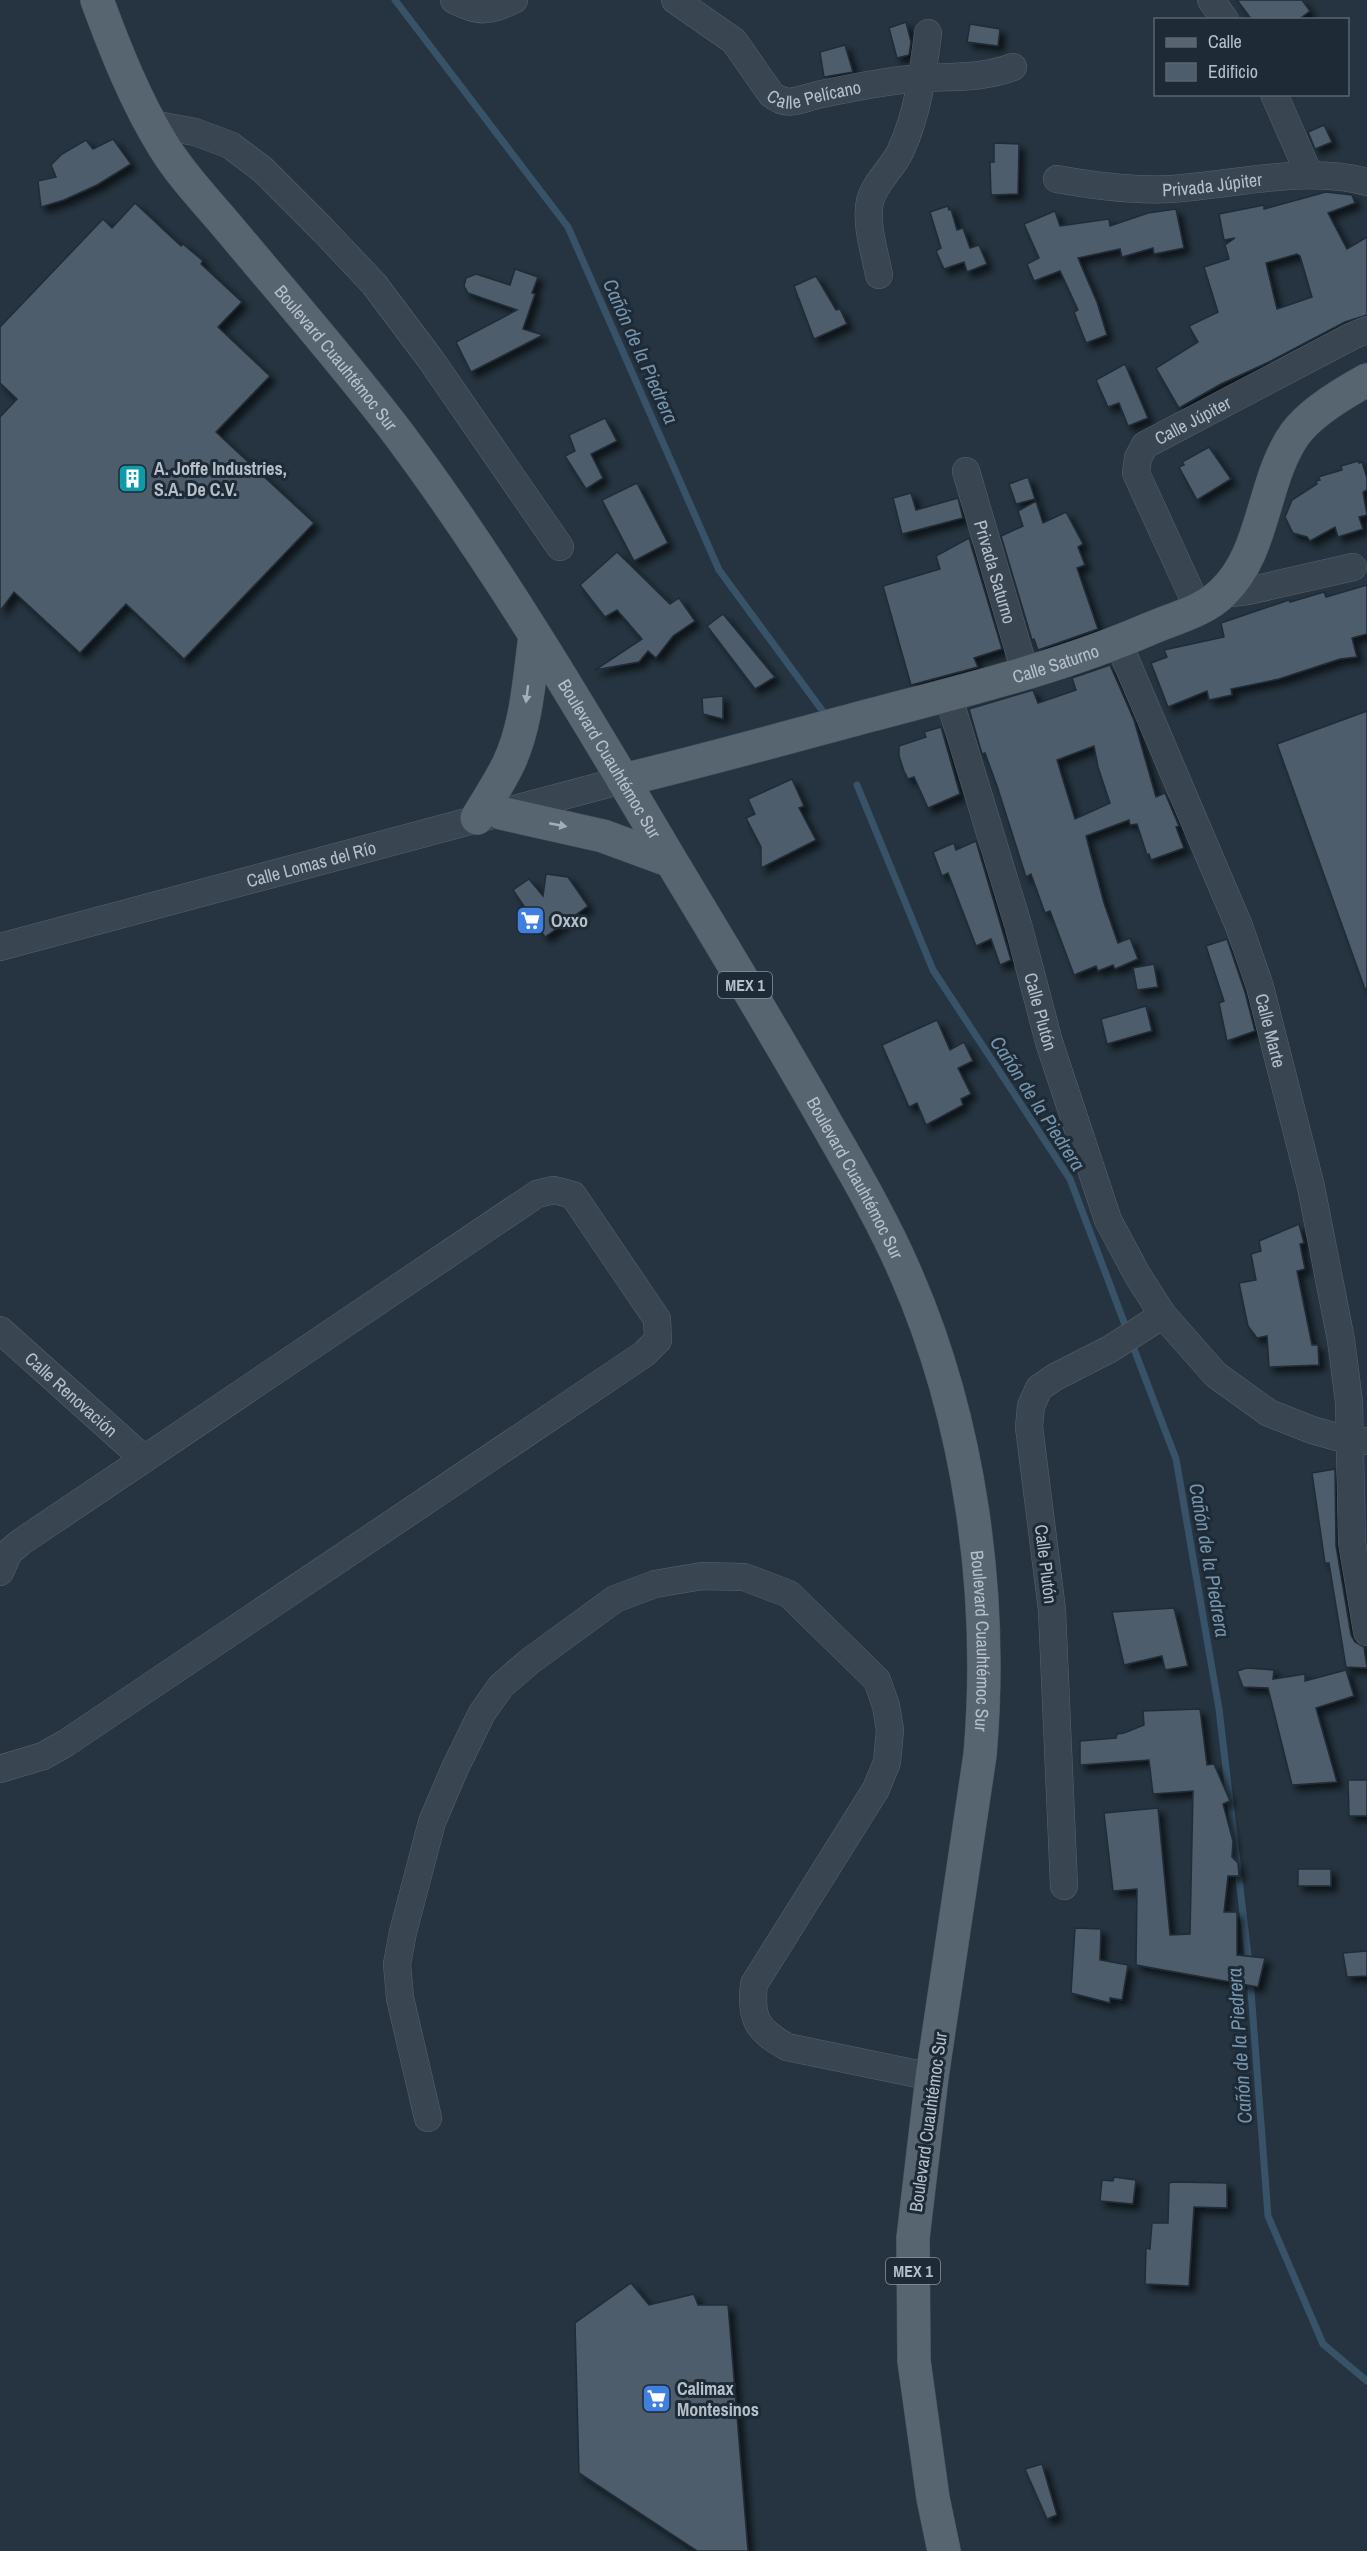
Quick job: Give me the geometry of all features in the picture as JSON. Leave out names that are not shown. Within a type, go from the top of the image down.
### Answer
[{"type":"main road","name":"Boulevard Cuauhtémoc Sur","points":[[97,0],[109,31],[164,147],[375,402],[535,636],[624,780],[792,1063],[884,1226],[907,1276],[935,1354],[969,1489],[980,1572],[985,1657],[984,1707],[977,1779],[932,2077],[917,2197],[912,2301],[914,2361],[921,2418],[933,2498],[944,2551]]},
{"type":"main road","points":[[1210,601],[1249,554],[1278,469],[1296,434],[1324,408],[1367,380]]},
{"type":"main road","name":"Calle Saturno","points":[[624,780],[803,735],[1025,672],[1118,642],[1210,601]]},
{"type":"main road","points":[[535,636],[526,710],[489,816],[603,836],[671,861]]},
{"type":"street","points":[[466,5],[496,9],[514,0]]},
{"type":"street","name":"Calle Pelícano","points":[[675,0],[734,41],[771,94],[779,101],[787,103],[820,94],[922,78],[970,78],[992,75],[1012,67]]},
{"type":"street","points":[[1211,0],[1224,18]]},
{"type":"street","points":[[879,275],[870,221],[870,201],[899,154],[910,130],[922,78],[927,33]]},
{"type":"street","points":[[1275,96],[1309,174]]},
{"type":"street","points":[[152,124],[195,132],[230,145],[262,169],[324,231],[374,284],[431,360],[560,547]]},
{"type":"street","name":"Privada Júpiter","points":[[1056,179],[1107,188],[1169,189],[1234,184],[1309,174],[1353,178],[1367,182]]},
{"type":"street","name":"Calle Júpiter","points":[[1210,601],[1136,473],[1138,458],[1145,445],[1367,330]]},
{"type":"street","name":"Privada Saturno","points":[[966,471],[1025,672]]},
{"type":"street","points":[[1210,601],[1353,567]]},
{"type":"street","name":"Calle Marte","points":[[1118,642],[1239,926],[1260,987],[1311,1186],[1341,1340],[1349,1401],[1359,1441],[1352,1543],[1367,1632]]},
{"type":"street","name":"Calle Plutón","points":[[948,695],[1019,928],[1048,1042],[1108,1220],[1138,1276],[1163,1315],[1216,1375],[1269,1413],[1312,1430],[1359,1441]]},
{"type":"street","name":"Calle Lomas del Río","points":[[0,947],[624,780]]},
{"type":"street","points":[[0,1572],[9,1552],[21,1542],[537,1194],[554,1190],[573,1195],[657,1319],[658,1340],[644,1354],[66,1743],[44,1756],[5,1764]]},
{"type":"street","name":"Calle Plutón","points":[[1064,1886],[1052,1610],[1029,1427],[1031,1406],[1039,1388],[1055,1377],[1110,1349],[1163,1315]]},
{"type":"street","name":"Calle Renovación","points":[[0,1330],[144,1459]]},
{"type":"street","points":[[428,2118],[400,1998],[397,1964],[403,1932],[432,1822],[455,1767],[482,1713],[501,1686],[530,1661],[615,1599],[655,1584],[702,1576],[744,1577],[789,1594],[877,1680],[886,1706],[890,1730],[887,1762],[876,1789],[754,1984],[751,2007],[759,2027],[771,2038],[787,2047],[932,2077]]},
{"type":"building","points":[[1237,0],[1302,0],[1310,11],[1301,18],[1250,18]]},
{"type":"building","points":[[906,22],[911,42],[909,55],[897,58],[889,28]]},
{"type":"building","points":[[970,24],[1000,29],[998,46],[967,42]]},
{"type":"building","points":[[845,45],[853,72],[824,77],[820,52]]},
{"type":"building","points":[[1324,125],[1332,142],[1315,149],[1308,132]]},
{"type":"building","points":[[113,139],[131,164],[97,185],[64,200],[41,207],[38,181],[56,177],[51,165],[62,154],[86,140],[93,149]]},
{"type":"building","points":[[994,143],[1019,144],[1018,194],[991,195],[990,162],[994,162]]},
{"type":"building","points":[[1326,192],[1352,195],[1355,203],[1328,213],[1347,249],[1367,237],[1367,315],[1345,322],[1221,384],[1179,408],[1156,368],[1198,342],[1189,326],[1218,312],[1204,267],[1229,259],[1225,245],[1235,238],[1224,240],[1219,214],[1264,205],[1264,209]],"holes":[[[1297,254],[1300,256],[1312,297],[1277,309],[1266,263]]]},
{"type":"building","name":"A. Joffe Industries, S.A. De C.V.","points":[[135,203],[181,246],[183,244],[203,261],[201,264],[242,302],[218,327],[270,376],[216,432],[314,523],[184,659],[126,604],[80,653],[14,592],[0,611],[0,417],[17,399],[0,383],[0,327],[103,219],[112,228]]},
{"type":"building","points":[[948,206],[957,230],[963,228],[970,248],[979,245],[987,264],[967,272],[964,262],[944,269],[936,251],[941,248],[930,212]]},
{"type":"building","points":[[1176,209],[1184,248],[1154,254],[1153,248],[1122,257],[1120,249],[1078,258],[1097,302],[1107,335],[1086,343],[1074,312],[1078,310],[1060,271],[1034,281],[1027,264],[1039,258],[1024,224],[1055,211],[1060,226],[1109,219],[1110,226],[1148,213]]},
{"type":"building","points":[[515,269],[538,277],[532,293],[535,294],[523,329],[543,335],[471,372],[456,342],[517,310],[468,293],[464,286],[466,278],[476,274],[510,285]]},
{"type":"building","points":[[816,276],[836,310],[840,309],[847,324],[814,339],[794,286]]},
{"type":"building","points":[[1125,364],[1148,418],[1128,426],[1119,403],[1108,407],[1096,380]]},
{"type":"building","points":[[605,418],[617,441],[591,454],[603,478],[586,489],[565,456],[575,451],[569,435]]},
{"type":"building","points":[[1209,447],[1231,479],[1197,500],[1179,467],[1184,465],[1182,462]]},
{"type":"building","points":[[1362,462],[1367,478],[1367,490],[1363,492],[1367,515],[1359,517],[1363,529],[1338,537],[1335,527],[1310,541],[1307,537],[1293,533],[1285,517],[1292,500],[1317,484],[1316,481],[1320,480],[1318,477],[1342,470],[1341,466]]},
{"type":"building","points":[[1028,477],[1035,499],[1016,504],[1009,484]]},
{"type":"building","points":[[637,483],[668,543],[634,561],[602,500]]},
{"type":"building","points":[[911,493],[916,510],[958,498],[963,518],[902,534],[893,498]]},
{"type":"building","points":[[1036,501],[1043,523],[1066,512],[1083,544],[1078,547],[1085,565],[1077,568],[1098,629],[1038,650],[1034,639],[1032,640],[1001,536],[1023,526],[1018,511]]},
{"type":"building","points":[[969,538],[1002,649],[974,658],[978,667],[911,685],[883,586],[940,569],[936,556]]},
{"type":"building","points":[[617,552],[670,604],[679,598],[695,621],[673,636],[656,658],[648,651],[639,662],[595,670],[642,639],[617,610],[605,617],[580,585]]},
{"type":"building","points":[[1367,585],[1367,634],[1352,638],[1357,657],[1340,659],[1279,679],[1231,689],[1232,695],[1209,700],[1207,691],[1168,707],[1151,663],[1167,657],[1164,650],[1224,637],[1221,623],[1289,600],[1290,602],[1324,592],[1326,597]]},
{"type":"building","points":[[723,614],[775,677],[755,689],[707,626]]},
{"type":"building","points":[[1110,665],[1134,720],[1156,797],[1165,793],[1179,826],[1176,827],[1184,848],[1151,860],[1149,854],[1147,855],[1137,824],[1130,825],[1129,820],[1086,836],[1104,903],[1118,943],[1130,938],[1138,959],[1115,969],[1113,965],[1098,971],[1096,966],[1074,975],[1050,911],[1045,913],[1031,874],[1026,877],[997,786],[985,753],[982,754],[969,709],[1033,690],[1038,703],[1076,690],[1072,678]],"holes":[[[1094,746],[1098,767],[1110,803],[1075,819],[1057,760]]]},
{"type":"building","points":[[723,696],[723,719],[703,714],[702,698]]},
{"type":"building","points":[[1367,711],[1367,989],[1365,989],[1277,744]]},
{"type":"building","points":[[941,727],[960,794],[928,808],[914,777],[908,779],[904,771],[899,756],[899,746],[926,737],[924,732]]},
{"type":"building","points":[[792,779],[804,806],[799,808],[816,840],[761,868],[761,847],[746,818],[755,814],[748,799]]},
{"type":"building","points":[[976,841],[1011,960],[1000,965],[991,939],[976,946],[948,873],[942,876],[933,852],[954,843],[956,850]]},
{"type":"building","points":[[546,874],[568,877],[588,906],[545,937],[513,890],[529,879],[543,896]]},
{"type":"building","points":[[1227,939],[1255,1031],[1227,1041],[1219,1003],[1224,1001],[1206,946]]},
{"type":"building","points":[[1154,964],[1158,987],[1137,990],[1133,968]]},
{"type":"building","points":[[1146,1006],[1152,1031],[1107,1044],[1101,1019]]},
{"type":"building","points":[[937,1020],[950,1050],[964,1042],[973,1061],[958,1068],[971,1094],[961,1099],[963,1105],[926,1125],[917,1103],[909,1107],[882,1045]]},
{"type":"building","points":[[1299,1224],[1304,1243],[1300,1244],[1305,1269],[1297,1271],[1312,1345],[1318,1345],[1319,1365],[1269,1367],[1267,1336],[1257,1338],[1248,1326],[1239,1283],[1256,1280],[1251,1254],[1261,1251],[1259,1241]]},
{"type":"building","points":[[1335,1469],[1336,1546],[1351,1635],[1355,1642],[1364,1647],[1367,1668],[1346,1667],[1329,1563],[1325,1563],[1312,1473]]},
{"type":"building","points":[[1174,1608],[1188,1666],[1165,1670],[1162,1656],[1124,1665],[1112,1612]]},
{"type":"building","points":[[1247,1668],[1274,1670],[1273,1679],[1305,1674],[1305,1681],[1346,1670],[1354,1696],[1316,1708],[1337,1782],[1292,1785],[1268,1688],[1243,1687],[1237,1671]]},
{"type":"building","points":[[1200,1709],[1207,1765],[1214,1764],[1230,1801],[1223,1804],[1233,1841],[1232,1857],[1238,1863],[1239,1876],[1228,1876],[1224,1912],[1237,1912],[1237,1955],[1265,1958],[1258,1987],[1136,1965],[1137,1889],[1113,1891],[1104,1813],[1158,1808],[1170,1935],[1190,1934],[1193,1791],[1153,1794],[1149,1760],[1080,1765],[1080,1741],[1116,1738],[1117,1734],[1144,1725],[1143,1711]]},
{"type":"building","points":[[1348,1780],[1367,1780],[1367,1816],[1349,1816]]},
{"type":"building","points":[[1298,1869],[1331,1869],[1331,1886],[1298,1886]]},
{"type":"building","points":[[1075,1928],[1101,1929],[1100,1960],[1128,1965],[1122,2000],[1110,1998],[1110,2003],[1071,1993]]},
{"type":"building","points":[[1367,1951],[1367,1976],[1347,1977],[1343,1953]]},
{"type":"building","points":[[1114,2177],[1136,2180],[1133,2204],[1100,2201],[1102,2180],[1113,2181]]},
{"type":"building","points":[[1169,2183],[1227,2183],[1227,2208],[1194,2207],[1189,2286],[1145,2284],[1146,2248],[1150,2249],[1152,2223],[1168,2223]]},
{"type":"building","name":"Calimax Montesinos","points":[[631,2283],[649,2305],[694,2294],[698,2305],[728,2305],[748,2551],[697,2551],[579,2473],[575,2323]]},
{"type":"building","points":[[1042,2464],[1057,2515],[1047,2519],[1025,2469]]},
{"type":"waterway","name":"Cañón de la Piedrera","points":[[395,0],[568,227],[719,570],[827,717]]},
{"type":"waterway","name":"Cañón de la Piedrera","points":[[857,785],[933,970],[1070,1179],[1127,1330]]},
{"type":"waterway","name":"Cañón de la Piedrera","points":[[1131,1341],[1176,1459],[1219,1709],[1249,1964]]},
{"type":"waterway","name":"Cañón de la Piedrera","points":[[1250,1978],[1268,2216],[1323,2344],[1367,2381]]},
{"type":"place","name":"A. Joffe Industries, S.A. De C.V.","points":[[133,478]]},
{"type":"place","name":"Oxxo","points":[[530,920]]},
{"type":"place","name":"Calimax Montesinos","points":[[656,2398]]}]
